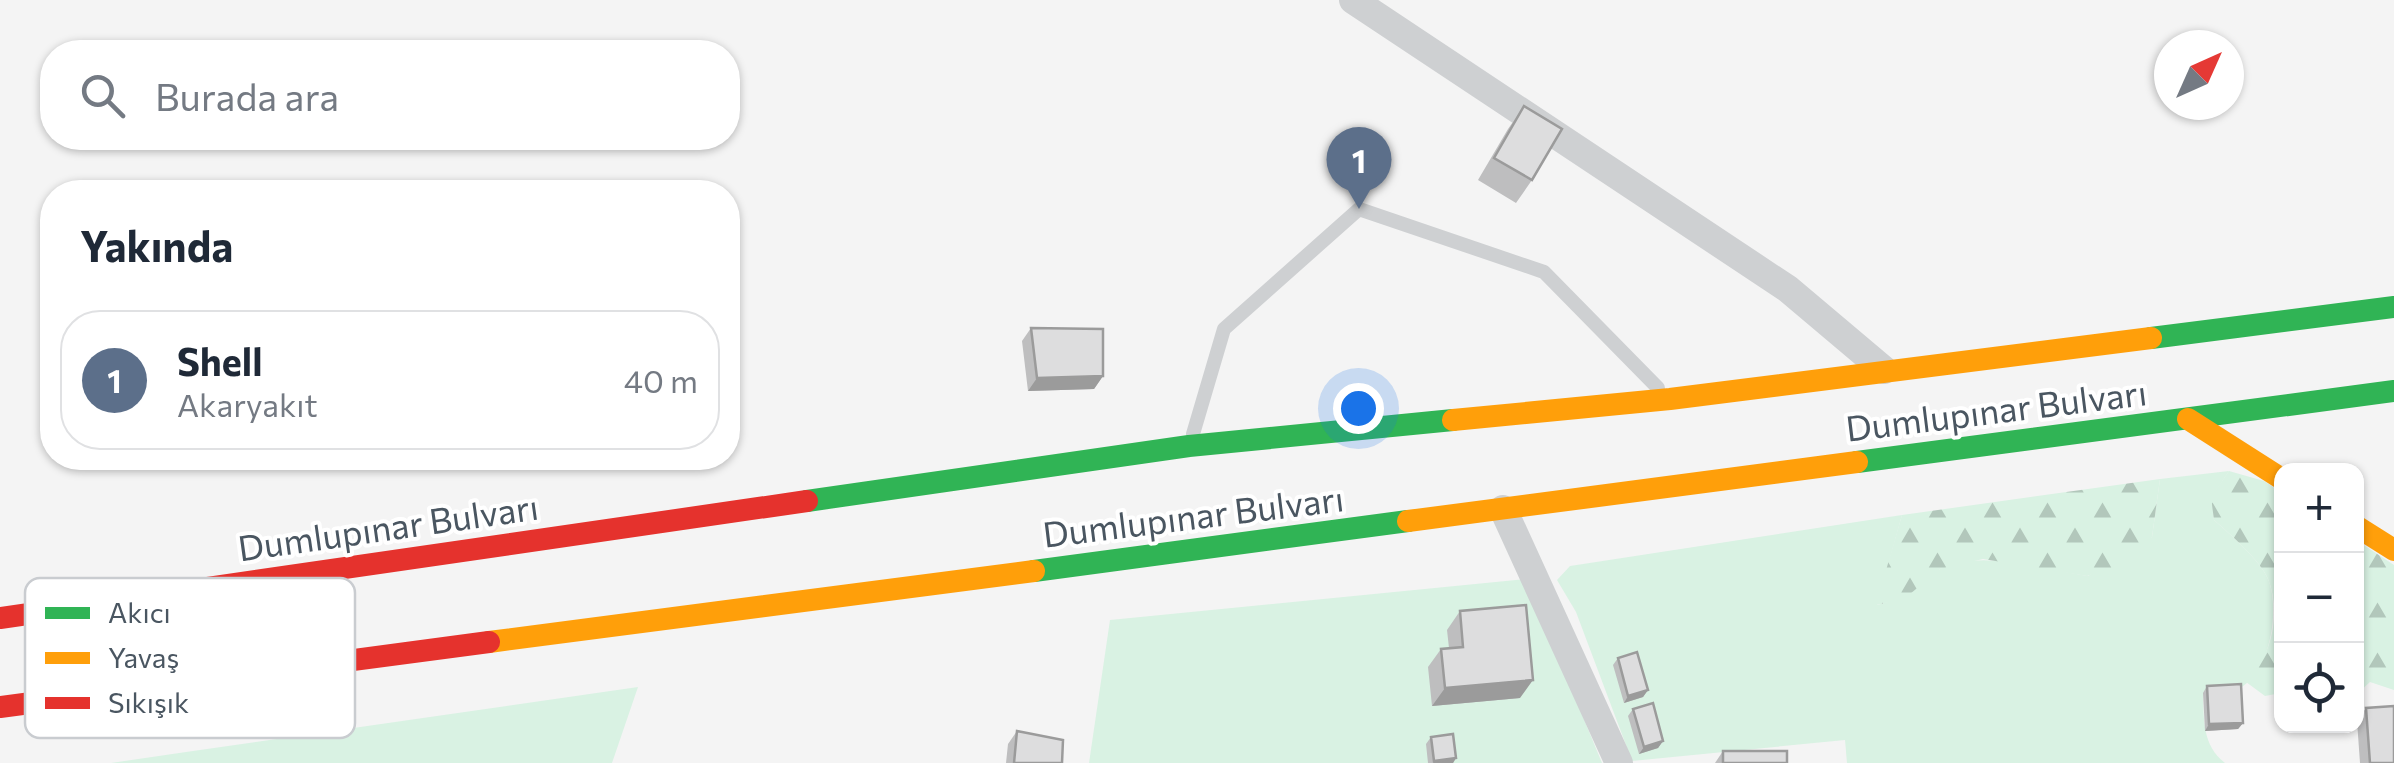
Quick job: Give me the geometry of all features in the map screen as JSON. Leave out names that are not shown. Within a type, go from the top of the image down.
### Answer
[{"type":"main road","name":"Dumlupınar Bulvarı","points":[[277,578],[1189,446],[1670,399],[2394,307]]},
{"type":"main road","name":"Dumlupınar Bulvarı","points":[[355,660],[2394,391]]},
{"type":"main road","points":[[2188,419],[2274,473]]},
{"type":"main road","points":[[2364,531],[2394,550]]},
{"type":"main road","name":"Dumlupınar Bulvarı","points":[[0,618],[25,614]]},
{"type":"main road","name":"Dumlupınar Bulvarı","points":[[0,707],[25,704]]},
{"type":"street","points":[[1353,0],[1788,289],[1884,370]]},
{"type":"street","points":[[1503,509],[1618,763]]},
{"type":"lane","points":[[1189,446],[1224,329],[1359,209],[1544,272],[1670,399]]},
{"type":"green space","points":[[2229,471],[2212,497],[2214,520],[2264,572],[2273,608],[2269,642],[2256,672],[2234,691],[2203,693],[2208,740],[2225,763],[1847,763],[1845,740],[1632,761],[1576,612],[1557,580],[1570,566],[1902,515],[1877,605],[1906,594],[1938,570],[1972,561],[2011,562],[2088,576],[2152,537],[2160,479]]},
{"type":"green space","points":[[2229,471],[2274,487],[2274,606],[2264,572],[2214,520],[2211,497]]},
{"type":"green space","points":[[2160,479],[2152,537],[2126,563],[2087,576],[1983,559],[1940,569],[1904,599],[1876,605],[1902,515]]},
{"type":"green space","points":[[2364,545],[2394,565],[2394,690],[2370,682],[2364,688]]},
{"type":"green space","points":[[1526,579],[1602,763],[1089,763],[1110,620]]},
{"type":"green space","points":[[2274,620],[2274,694],[2265,696],[2246,682],[2262,661]]},
{"type":"green space","points":[[638,687],[612,763],[111,763],[283,738],[355,738],[355,728]]},
{"type":"building","points":[[1524,106],[1562,129],[1532,180],[1494,158]]},
{"type":"building","points":[[1031,328],[1103,329],[1103,376],[1037,378]]},
{"type":"building","points":[[1526,605],[1533,680],[1445,688],[1441,649],[1463,647],[1460,611]]},
{"type":"building","points":[[1637,652],[1648,690],[1628,696],[1618,658]]},
{"type":"building","points":[[2241,684],[2243,723],[2209,724],[2207,686]]},
{"type":"building","points":[[1653,703],[1663,741],[1644,747],[1633,709]]},
{"type":"building","points":[[2394,706],[2394,763],[2370,763],[2366,708]]},
{"type":"building","points":[[1017,731],[1063,740],[1062,763],[1014,763]]},
{"type":"building","points":[[1453,734],[1456,758],[1434,761],[1431,737]]},
{"type":"building","points":[[1723,751],[1787,751],[1787,763],[1723,763]]},
{"type":"traffic: fast","points":[[2151,338],[2394,307]]},
{"type":"traffic: fast","points":[[1857,462],[2394,391]]},
{"type":"traffic: fast","points":[[807,501],[1189,446],[1453,420]]},
{"type":"traffic: fast","points":[[1034,571],[1408,521]]},
{"type":"traffic: slow","points":[[1453,420],[1670,399],[2151,338]]},
{"type":"traffic: slow","points":[[2188,419],[2274,474]]},
{"type":"traffic: slow","points":[[1408,521],[1857,462]]},
{"type":"traffic: slow","points":[[2364,531],[2394,550]]},
{"type":"traffic: slow","points":[[489,642],[1034,571]]},
{"type":"traffic: jam","points":[[276,578],[807,501]]},
{"type":"traffic: jam","points":[[0,618],[25,614]]},
{"type":"traffic: jam","points":[[355,660],[489,642]]},
{"type":"traffic: jam","points":[[0,707],[25,704]]},
{"type":"place","name":"Shell","points":[[1359,209]]}]
